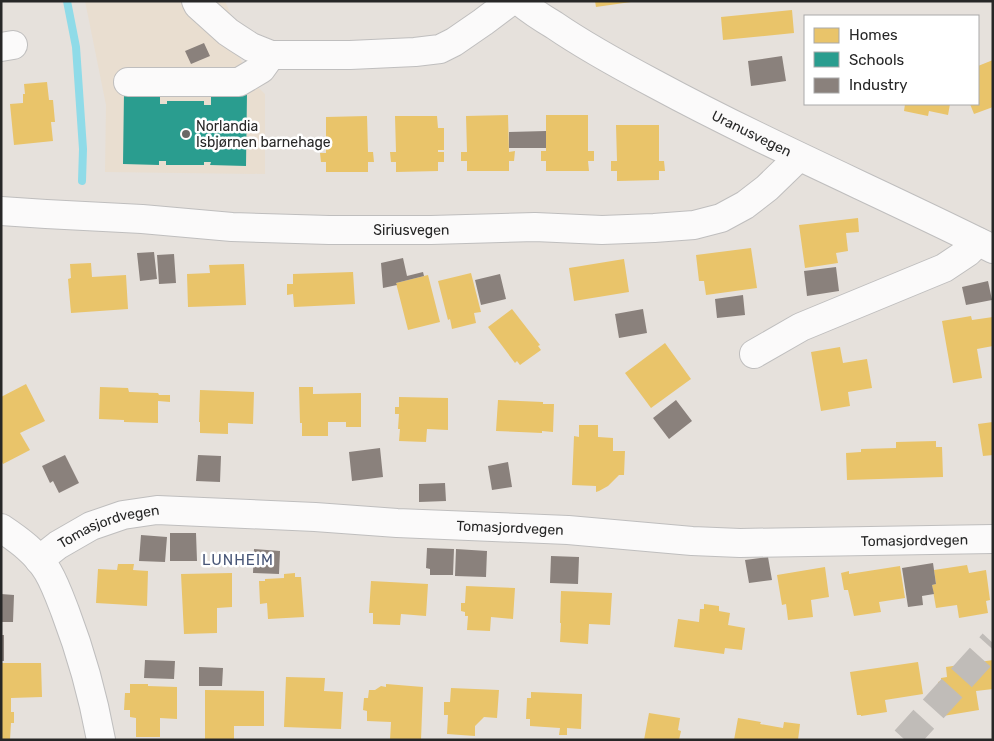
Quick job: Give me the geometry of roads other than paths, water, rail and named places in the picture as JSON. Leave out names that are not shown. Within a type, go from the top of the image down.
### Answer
[{"type":"street","points":[[196,1],[198,6],[228,32],[251,47],[271,55],[350,55],[440,49],[454,42],[511,1]]},
{"type":"street","name":"Uranusvegen","points":[[520,1],[573,38],[692,104],[985,245]]},
{"type":"street","points":[[128,82],[239,82],[261,69],[271,55]]},
{"type":"street","name":"Siriusvegen","points":[[1,211],[142,219],[232,228],[431,230],[535,227],[602,230],[654,228],[694,225],[720,218],[745,205],[767,188],[799,157]]},
{"type":"street","points":[[754,354],[801,327],[944,268],[968,252],[985,245]]},
{"type":"street","name":"Tomasjordvegen","points":[[39,560],[58,545],[91,526],[123,515],[157,510],[560,530],[692,541],[993,539]]},
{"type":"street","points":[[1,528],[20,541],[39,560],[56,587],[74,636],[92,696],[101,740]]},
{"type":"waterway","points":[[67,1],[76,47],[83,149],[82,181]]},
{"type":"tunnel","points":[[905,740],[993,643]]},
{"type":"place","name":"Norlandia Isbjørnen barnehage","points":[[186,134]]},
{"type":"district","name":"LUNHEIM","points":[[238,560]]}]
